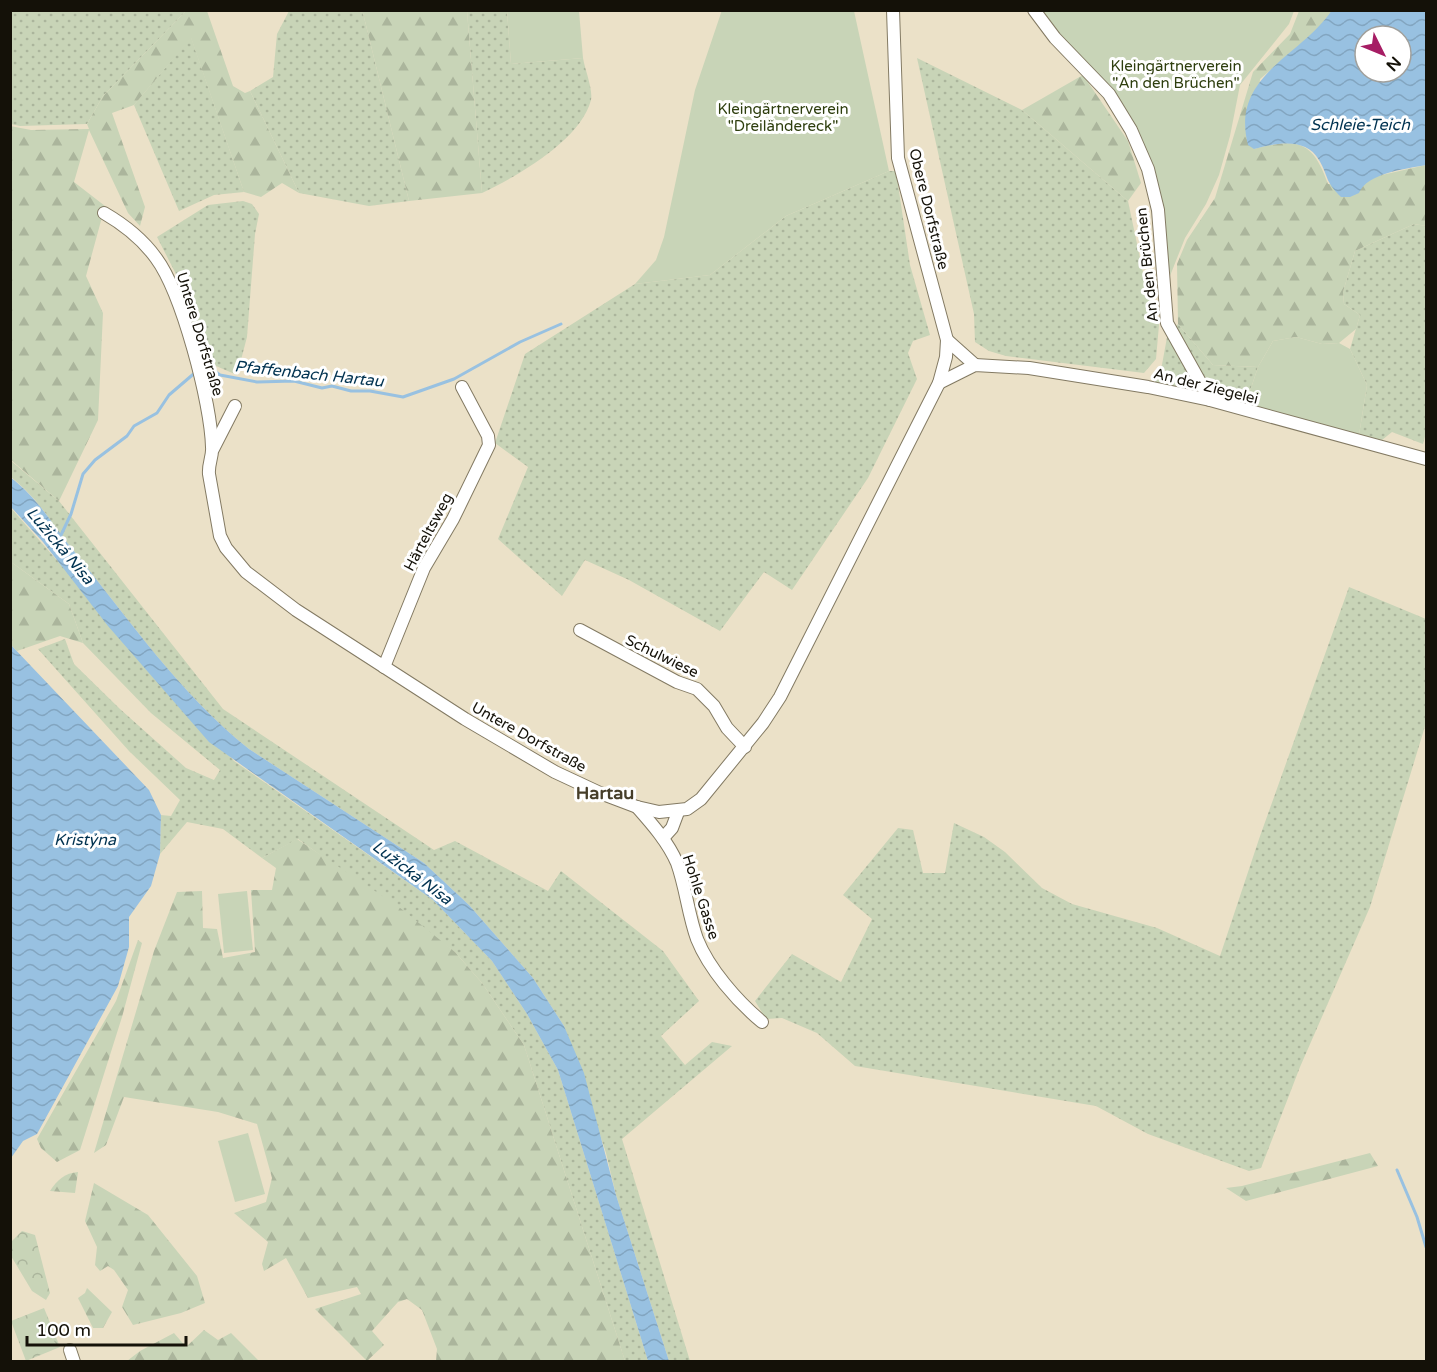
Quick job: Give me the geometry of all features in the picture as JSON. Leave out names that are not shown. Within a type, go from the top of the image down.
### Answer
[{"type":"street","name":"Obere Dorfstraße","points":[[893,10],[898,158],[946,340]]},
{"type":"street","name":"An den Brüchen","points":[[1034,10],[1055,38],[1109,94],[1131,130],[1148,169],[1158,210],[1167,323],[1210,400]]},
{"type":"street","name":"Untere Dorfstraße","points":[[104,213],[146,245],[165,272],[198,370],[213,449],[208,464],[218,525],[226,548],[234,560],[280,599],[384,667],[555,772],[637,807],[678,812]]},
{"type":"street","points":[[946,340],[975,365]]},
{"type":"street","points":[[663,838],[672,828],[678,812],[687,809],[701,799],[745,747],[780,697],[939,383],[946,357],[946,340]]},
{"type":"street","name":"An der Ziegelei","points":[[939,383],[975,365],[1029,368],[1148,387],[1210,400],[1426,459]]},
{"type":"street","name":"Härteltsweg","points":[[384,667],[424,568],[453,519],[489,445],[488,436],[462,387]]},
{"type":"street","points":[[213,449],[235,406]]},
{"type":"street","name":"Schulwiese","points":[[580,630],[677,682],[697,689],[714,706],[730,733],[745,747]]},
{"type":"street","name":"Hohle Gasse","points":[[637,807],[663,838],[676,861],[698,939],[722,979],[762,1022]]},
{"type":"green space","points":[[355,10],[363,13],[409,201],[369,206],[299,193],[250,91],[273,77],[277,34],[289,11]]},
{"type":"green space","name":"Kleingärtnerverein \"Dreiländereck\"","points":[[722,10],[854,11],[889,171],[786,216],[710,275],[635,284],[656,260],[664,237],[695,90]]},
{"type":"green space","points":[[11,11],[186,11],[103,96],[87,124],[20,126],[11,124]]},
{"type":"green space","points":[[186,11],[207,11],[233,86],[245,93],[250,91],[299,193],[282,183],[261,197],[244,192],[191,38],[134,105],[112,113],[145,207],[140,226],[128,213],[89,130],[74,182],[105,206],[86,276],[103,313],[98,420],[59,501],[11,460],[10,126],[31,130],[89,129],[87,124],[103,96]]},
{"type":"green space","points":[[355,11],[467,11],[482,193],[409,201],[363,13]]},
{"type":"green space","points":[[467,11],[507,11],[511,64],[583,58],[591,96],[585,115],[561,143],[529,167],[482,193]]},
{"type":"green space","points":[[507,11],[579,11],[583,58],[511,64]]},
{"type":"green space","name":"Kleingärtnerverein \"An den Brüchen\"","points":[[1038,11],[1294,11],[1289,24],[1240,85],[1230,136],[1219,175],[1206,204],[1185,238],[1166,286],[1160,212],[1132,127]]},
{"type":"green space","points":[[1299,11],[1332,11],[1322,26],[1260,79],[1254,149],[1282,143],[1302,146],[1316,159],[1328,184],[1362,185],[1373,177],[1426,165],[1426,226],[1414,224],[1355,251],[1343,292],[1344,304],[1360,315],[1356,329],[1339,343],[1322,344],[1296,337],[1273,341],[1258,367],[1213,365],[1178,324],[1177,264],[1187,240],[1215,198],[1253,72],[1290,34]]},
{"type":"green space","points":[[191,37],[244,192],[214,195],[179,211],[134,105]]},
{"type":"green space","points":[[917,58],[1022,110],[1128,201],[1144,277],[1159,325],[1156,359],[1144,373],[1006,356],[989,351],[975,342],[974,314]]},
{"type":"green space","points":[[1083,75],[1128,141],[1141,183],[1128,201],[1022,110]]},
{"type":"green space","points":[[889,171],[896,171],[910,265],[930,335],[913,341],[908,353],[917,379],[868,478],[792,590],[764,572],[720,631],[629,580],[585,560],[562,596],[498,539],[528,467],[495,443],[525,354],[635,284],[710,275],[786,216]]},
{"type":"green space","points":[[243,201],[252,204],[259,214],[255,234],[247,337],[237,375],[202,360],[181,284],[157,237],[208,205]]},
{"type":"green space","points":[[1414,224],[1426,226],[1426,433],[1423,444],[1392,432],[1382,440],[1359,435],[1367,385],[1350,349],[1360,315],[1344,304],[1343,292],[1355,251]]},
{"type":"green space","points":[[1178,324],[1213,365],[1258,367],[1246,403],[1218,395],[1208,389],[1175,327]]},
{"type":"green space","points":[[1168,332],[1200,391],[1154,383],[1161,370]]},
{"type":"green space","points":[[1296,337],[1322,344],[1339,343],[1350,349],[1367,385],[1359,435],[1246,403],[1258,367],[1273,341]]},
{"type":"green space","points":[[10,460],[59,501],[223,709],[434,850],[455,841],[548,891],[561,871],[663,951],[699,1001],[661,1036],[685,1065],[712,1042],[732,1046],[622,1139],[690,1361],[669,1361],[616,1195],[606,1153],[564,1026],[533,978],[469,905],[424,863],[249,749],[200,704],[177,680],[37,503],[11,477]]},
{"type":"green space","points":[[10,507],[234,761],[433,900],[492,961],[527,1014],[558,1070],[648,1361],[625,1361],[524,1045],[482,983],[455,952],[298,839],[262,858],[223,829],[187,822],[160,854],[161,815],[171,816],[180,800],[129,751],[38,649],[65,639],[74,664],[186,768],[214,780],[220,770],[151,713],[83,643],[69,604],[11,562]]},
{"type":"green space","points":[[11,562],[69,604],[83,643],[60,636],[17,651],[11,645]]},
{"type":"green space","points":[[1349,587],[1426,619],[1426,723],[1370,907],[1300,1067],[1261,1168],[1249,1171],[1148,1134],[1096,1106],[855,1066],[817,1033],[782,1018],[766,1019],[755,1001],[792,954],[841,982],[872,919],[843,895],[898,828],[913,830],[923,873],[945,873],[954,823],[984,837],[1005,852],[1042,888],[1072,904],[1157,928],[1220,956]]},
{"type":"green space","points":[[297,839],[399,907],[455,952],[482,983],[524,1045],[625,1361],[436,1361],[437,1349],[422,1310],[407,1299],[398,1302],[372,1331],[384,1345],[367,1361],[315,1309],[361,1294],[357,1287],[308,1298],[286,1258],[264,1271],[262,1264],[268,1242],[234,1213],[266,1202],[272,1178],[257,1124],[218,1112],[124,1097],[106,1145],[94,1153],[154,951],[177,892],[202,891],[203,928],[217,929],[223,958],[255,952],[251,890],[272,890],[276,868],[262,858]]},
{"type":"green space","points":[[247,891],[253,950],[224,953],[218,894]]},
{"type":"green space","points":[[138,940],[142,943],[122,1017],[80,1150],[57,1162],[41,1148],[37,1139],[116,1001]]},
{"type":"green space","points":[[248,1133],[265,1194],[235,1202],[218,1141]]},
{"type":"green space","points":[[1370,1153],[1378,1166],[1246,1201],[1226,1188],[1242,1186]]},
{"type":"green space","points":[[78,1172],[75,1193],[50,1191],[62,1178]]},
{"type":"green space","points":[[94,1183],[148,1215],[197,1276],[205,1303],[181,1313],[133,1325],[122,1307],[128,1290],[114,1270],[108,1266],[100,1271],[95,1265],[97,1247],[85,1221]]},
{"type":"green space","points":[[22,1231],[35,1235],[50,1293],[46,1300],[32,1291],[11,1256],[11,1242]]},
{"type":"green space","points":[[87,1288],[112,1312],[103,1328],[93,1328],[78,1298],[85,1293]]},
{"type":"green space","points":[[44,1308],[60,1347],[26,1361],[11,1321]]},
{"type":"green space","points":[[43,1313],[55,1343],[25,1355],[13,1325]]},
{"type":"green space","points":[[204,1330],[218,1340],[231,1333],[259,1361],[127,1361],[140,1351],[174,1333],[186,1347]]},
{"type":"water","name":"Schleie-Teich","points":[[1332,10],[1426,11],[1426,165],[1378,176],[1363,186],[1359,193],[1350,197],[1341,197],[1329,182],[1319,160],[1306,148],[1299,145],[1281,144],[1254,149],[1248,145],[1245,121],[1249,101],[1258,84]]},
{"type":"water","name":"Lužická Nisa","points":[[10,477],[37,503],[177,680],[224,727],[249,749],[424,863],[469,905],[533,978],[564,1026],[584,1073],[616,1195],[669,1361],[648,1361],[558,1070],[527,1014],[492,961],[433,900],[209,742],[108,626],[43,542],[11,507]]},
{"type":"water","name":"Kristýna","points":[[11,645],[149,790],[161,815],[160,854],[151,886],[129,917],[129,947],[118,986],[37,1134],[23,1141],[11,1158]]},
{"type":"waterway","name":"Pfaffenbach Hartau","points":[[202,368],[209,367],[220,375],[257,382],[294,381],[322,388],[332,386],[351,391],[370,391],[403,397],[454,379],[520,342],[561,324]]},
{"type":"waterway","name":"Pfaffenbach Hartau","points":[[61,535],[71,514],[83,474],[95,460],[127,436],[134,426],[157,413],[169,395],[197,371]]},
{"type":"waterway","points":[[1397,1170],[1417,1217],[1426,1247]]},
{"type":"district","name":"Hartau","points":[[605,793]]}]
